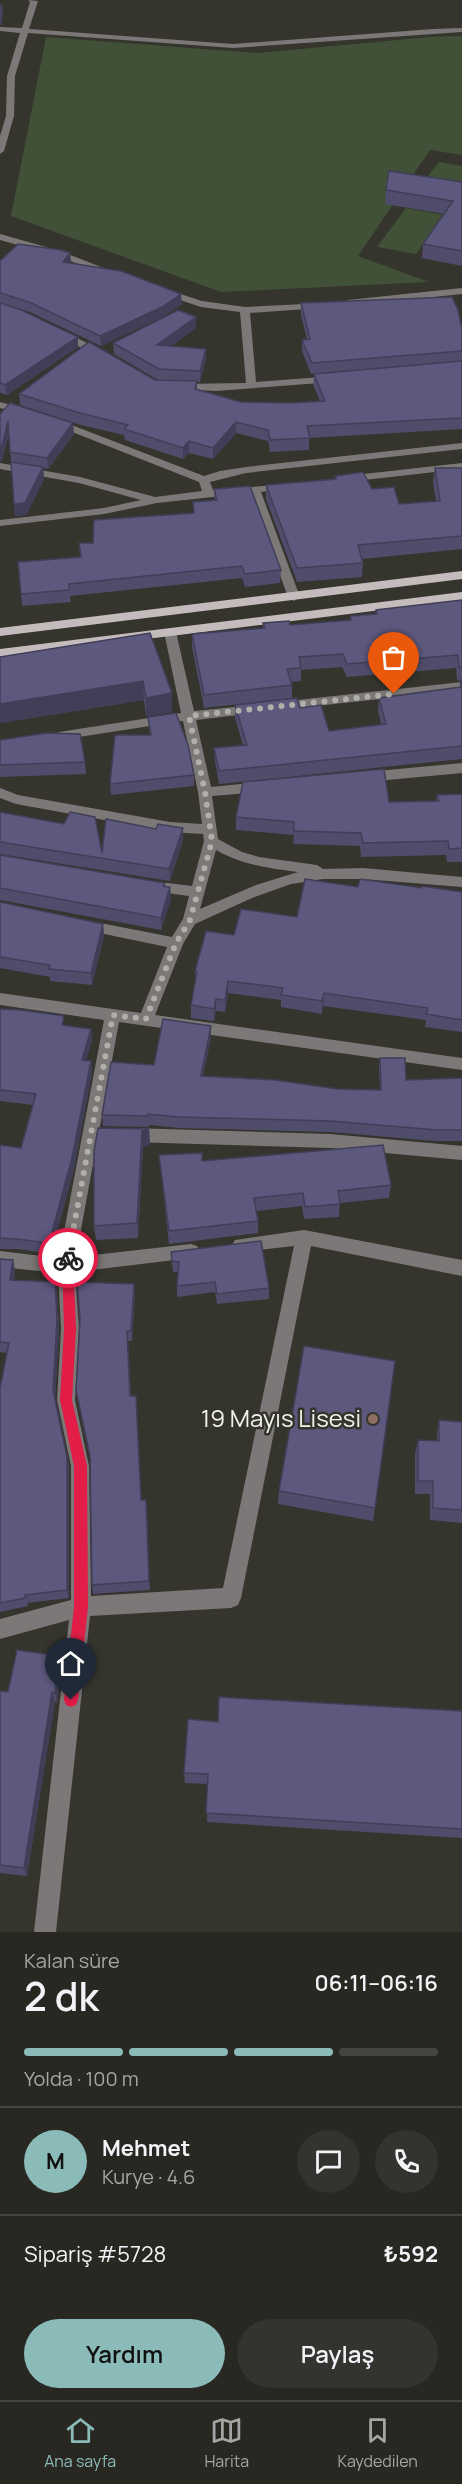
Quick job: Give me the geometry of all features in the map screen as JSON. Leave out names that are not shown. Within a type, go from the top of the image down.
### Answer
[{"type":"main road","points":[[0,632],[462,575]]},
{"type":"main road","points":[[0,653],[462,596]]},
{"type":"street","points":[[0,151],[12,55],[26,30],[34,1],[32,0]]},
{"type":"street","points":[[0,29],[233,46],[269,46],[394,32],[462,30]]},
{"type":"street","points":[[0,76],[11,76]]},
{"type":"street","points":[[0,237],[57,253],[123,277]]},
{"type":"street","points":[[157,289],[196,307],[244,310],[337,304],[462,291]]},
{"type":"street","points":[[244,310],[251,385]]},
{"type":"street","points":[[48,326],[107,354]]},
{"type":"street","points":[[80,353],[90,347]]},
{"type":"street","points":[[169,386],[216,388],[349,377]]},
{"type":"street","points":[[4,404],[105,440],[204,480],[220,474],[246,470],[462,446]]},
{"type":"street","points":[[0,466],[80,480],[157,500]]},
{"type":"street","points":[[335,481],[462,466]]},
{"type":"street","points":[[204,480],[208,494]]},
{"type":"street","points":[[0,524],[104,511],[157,500],[301,485]]},
{"type":"street","points":[[255,490],[294,597]]},
{"type":"street","points":[[146,1019],[176,943],[190,920],[210,835],[205,792],[170,632]]},
{"type":"street","points":[[47,738],[189,716],[462,686]]},
{"type":"street","points":[[357,778],[462,768]]},
{"type":"street","points":[[205,792],[275,786]]},
{"type":"street","points":[[0,793],[16,799],[210,835],[237,856],[259,862],[338,873],[462,882]]},
{"type":"street","points":[[190,920],[255,890],[306,876],[338,873]]},
{"type":"street","points":[[141,885],[198,892]]},
{"type":"street","points":[[67,921],[176,943]]},
{"type":"street","points":[[0,999],[462,1064]]},
{"type":"street","points":[[45,1932],[81,1607],[81,1466],[66,1400],[70,1329],[66,1266],[104,1134],[113,1015]]},
{"type":"street","points":[[104,1134],[330,1141],[462,1153]]},
{"type":"street","points":[[0,1629],[81,1607],[231,1598],[304,1237]]},
{"type":"street","points":[[0,1259],[66,1266],[304,1237],[462,1268]]},
{"type":"green space","points":[[462,36],[462,155],[430,150],[358,256],[429,282],[221,292],[11,216],[46,37],[257,53]]},
{"type":"green space","points":[[439,162],[462,166],[462,181],[451,195],[418,188]]},
{"type":"green space","points":[[406,208],[444,215],[416,254],[377,247]]},
{"type":"building","points":[[0,5],[2,5],[2,18],[0,18]]},
{"type":"building","points":[[389,171],[462,182],[462,251],[423,244],[453,201],[386,190]]},
{"type":"building","points":[[18,244],[61,250],[70,253],[63,262],[121,271],[181,294],[162,307],[100,336],[29,302],[0,293],[0,260]]},
{"type":"building","points":[[452,297],[458,310],[462,329],[462,351],[312,363],[302,340],[310,339],[301,303]]},
{"type":"building","points":[[0,303],[21,310],[78,337],[5,385],[0,383]]},
{"type":"building","points":[[178,310],[196,317],[157,345],[206,349],[200,371],[159,369],[113,343]]},
{"type":"building","points":[[89,342],[155,380],[197,381],[195,389],[241,402],[325,401],[314,374],[462,361],[462,418],[307,426],[310,438],[270,440],[268,430],[236,422],[213,448],[189,441],[183,448],[124,429],[128,425],[19,394]]},
{"type":"building","points":[[10,403],[73,423],[47,458],[10,452],[8,421],[0,451],[0,414]]},
{"type":"building","points":[[11,462],[43,467],[25,503],[14,504]]},
{"type":"building","points":[[435,468],[462,468],[462,536],[358,545],[363,563],[297,568],[266,485],[336,479],[335,476],[363,472],[372,489],[394,487],[399,504],[440,501]]},
{"type":"building","points":[[250,486],[281,570],[245,574],[242,566],[69,584],[69,590],[21,594],[18,562],[81,557],[79,543],[93,543],[94,520],[194,513],[193,502],[217,500],[214,489]]},
{"type":"building","points":[[462,600],[462,668],[459,667],[458,655],[347,664],[343,654],[299,657],[301,668],[287,669],[292,685],[204,695],[192,634],[265,628],[263,623],[289,621],[290,625],[351,620],[350,616],[377,614],[376,610]]},
{"type":"building","points":[[150,633],[172,693],[146,698],[143,681],[0,704],[0,657]]},
{"type":"building","points":[[460,680],[462,680],[462,746],[219,771],[214,748],[247,745],[235,705],[297,698],[300,708],[321,705],[329,731],[386,724],[379,698],[461,687]]},
{"type":"building","points":[[176,713],[188,745],[194,775],[110,784],[115,735],[151,735],[148,717]]},
{"type":"building","points":[[46,733],[80,734],[85,762],[0,765],[0,740]]},
{"type":"building","points":[[384,769],[389,802],[439,801],[437,795],[462,794],[462,848],[449,849],[448,841],[363,843],[361,833],[294,831],[294,822],[236,817],[243,782]]},
{"type":"building","points":[[0,812],[64,824],[70,812],[95,817],[102,853],[106,819],[156,829],[158,824],[183,828],[169,869],[0,842]]},
{"type":"building","points":[[0,855],[165,883],[163,886],[170,887],[161,918],[0,888]]},
{"type":"building","points":[[305,879],[358,887],[360,879],[462,892],[462,1020],[426,1014],[428,1008],[324,993],[322,1001],[281,995],[283,988],[228,981],[225,1000],[216,999],[214,1009],[191,1005],[197,972],[195,971],[206,931],[234,935],[241,909],[297,917]]},
{"type":"building","points":[[0,902],[103,924],[91,973],[49,969],[50,965],[0,957]]},
{"type":"building","points":[[0,1009],[64,1016],[62,1025],[91,1029],[82,1060],[91,1061],[72,1158],[49,1243],[0,1238],[0,1145],[21,1148],[36,1094],[0,1090]]},
{"type":"building","points":[[163,1019],[211,1026],[201,1076],[275,1080],[337,1089],[381,1090],[380,1058],[405,1058],[406,1080],[462,1078],[462,1130],[331,1121],[179,1117],[148,1114],[148,1116],[102,1115],[111,1062],[154,1065]]},
{"type":"building","points":[[98,1128],[149,1129],[142,1131],[137,1223],[94,1226],[94,1151]]},
{"type":"building","points":[[383,1145],[391,1185],[338,1191],[340,1204],[305,1207],[303,1193],[254,1198],[258,1221],[169,1231],[159,1155],[202,1153],[202,1161]]},
{"type":"building","points":[[261,1241],[269,1288],[217,1294],[215,1282],[177,1286],[179,1262],[172,1261],[171,1252]]},
{"type":"building","points":[[0,1259],[13,1260],[10,1280],[55,1282],[57,1319],[53,1390],[67,1457],[67,1590],[25,1595],[26,1598],[0,1603],[0,1388],[9,1343],[0,1342]]},
{"type":"building","points":[[77,1282],[134,1284],[131,1331],[127,1331],[130,1396],[136,1396],[141,1500],[146,1500],[149,1581],[92,1585],[90,1456],[76,1390],[80,1319]]},
{"type":"building","points":[[304,1346],[395,1361],[375,1508],[279,1491]]},
{"type":"building","points":[[439,1420],[462,1422],[462,1510],[433,1508],[433,1481],[418,1481],[418,1440],[439,1441]]},
{"type":"building","points":[[17,1650],[59,1656],[55,1693],[52,1692],[24,1868],[0,1865],[0,1691],[8,1692]]},
{"type":"building","points":[[219,1697],[462,1711],[462,1829],[206,1813],[208,1774],[184,1773],[188,1719],[218,1722]]},
{"type":"way so far","points":[[68,1258],[113,1015],[146,1019],[176,943],[190,920],[212,841],[205,792],[189,716],[394,694]]},
{"type":"place","name":"19 Mayıs Lisesi","points":[[373,1419]]},
{"type":"route","points":[[68,1258],[66,1266],[70,1329],[66,1400],[81,1466],[81,1607],[71,1700]]}]
